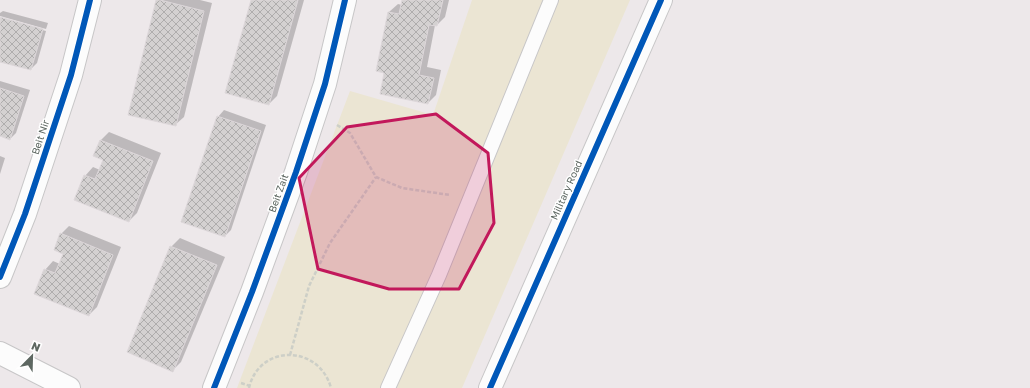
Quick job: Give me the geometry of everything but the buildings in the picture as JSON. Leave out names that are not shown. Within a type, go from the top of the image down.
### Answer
[{"type":"street","name":"Beit Nir","points":[[0,277],[25,214],[71,75],[90,0]]},
{"type":"street","name":"Beit Zait","points":[[214,388],[252,292],[296,172],[325,84],[345,0]]},
{"type":"street","name":"Military Road","points":[[490,388],[661,0]]},
{"type":"street","points":[[0,353],[69,388]]},
{"type":"lane","points":[[388,388],[439,275],[551,0]]},
{"type":"path","points":[[316,111],[350,133],[376,177],[402,188],[470,197]]},
{"type":"path","points":[[290,355],[309,286],[330,242],[376,177]]},
{"type":"path","points":[[250,388],[255,374],[265,364],[277,357],[290,355],[304,357],[316,364],[326,374],[331,388]]},
{"type":"highlighted area","points":[[436,114],[488,153],[494,223],[459,289],[389,289],[318,269],[299,178],[347,127]]},
{"type":"shaded area","points":[[472,0],[630,0],[462,388],[237,388],[350,91],[433,115]]},
{"type":"cycle path","points":[[0,277],[25,214],[71,75],[90,0]]},
{"type":"cycle path","points":[[214,388],[252,292],[296,172],[325,84],[345,0]]},
{"type":"cycle path","points":[[490,388],[661,0]]}]
